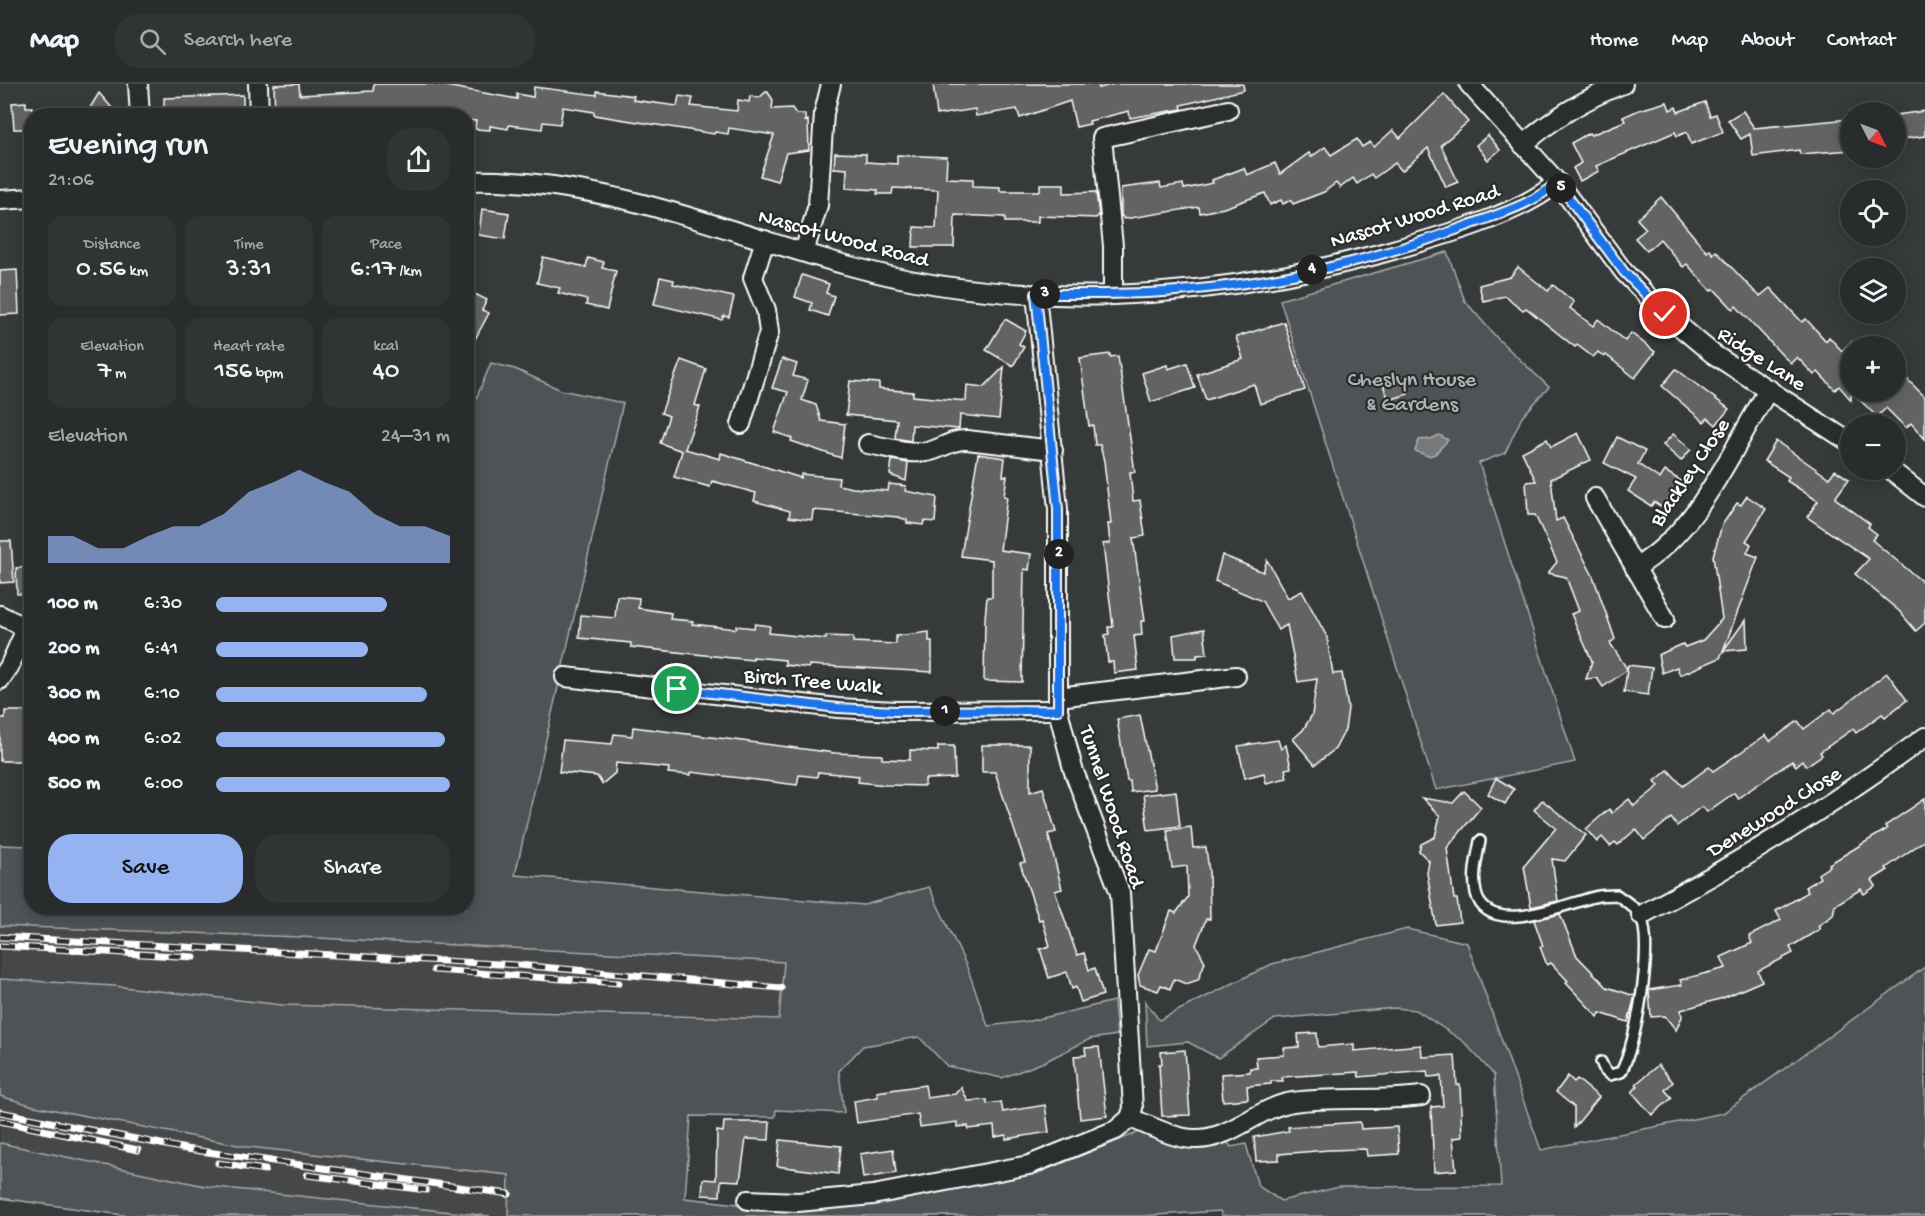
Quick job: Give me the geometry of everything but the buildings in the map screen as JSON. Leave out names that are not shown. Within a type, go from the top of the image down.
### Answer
[{"type":"street","points":[[138,84],[140,108]]},
{"type":"street","points":[[258,84],[260,108]]},
{"type":"street","points":[[804,252],[818,205],[824,113],[831,84]]},
{"type":"street","name":"Ridge Lane","points":[[1469,84],[1557,182],[1645,295],[1686,333],[1840,436]]},
{"type":"street","points":[[1523,145],[1556,118],[1592,96],[1623,84]]},
{"type":"street","points":[[1113,294],[1113,246],[1102,138],[1228,110]]},
{"type":"street","name":"Nascot Wood Road","points":[[474,181],[522,181],[597,191],[850,266],[937,285],[1036,294],[1113,294],[1220,286],[1347,262],[1414,244],[1511,209],[1546,193],[1557,182]]},
{"type":"street","points":[[0,200],[24,198]]},
{"type":"street","points":[[741,424],[769,333],[766,310],[753,278],[765,240]]},
{"type":"street","name":"Tunnel Wood Road","points":[[1036,294],[1058,509],[1058,704],[1073,770],[1120,893],[1133,1108],[1130,1118]]},
{"type":"street","name":"Blackley Close","points":[[1635,568],[1663,550],[1683,529],[1769,389]]},
{"type":"street","points":[[868,444],[922,452],[940,448],[956,440],[967,440],[1053,450]]},
{"type":"street","points":[[1903,480],[1925,497]]},
{"type":"street","name":"Blackley Close","points":[[1595,498],[1665,619]]},
{"type":"street","points":[[0,615],[24,627]]},
{"type":"street","points":[[0,680],[24,639]]},
{"type":"street","name":"Birch Tree Walk","points":[[565,677],[838,708],[896,711],[1058,704],[1236,676]]},
{"type":"street","name":"Denewood Close","points":[[1641,915],[1707,880],[1777,838],[1925,737]]},
{"type":"street","points":[[748,1200],[798,1202],[873,1196],[1012,1169],[1071,1150],[1123,1126],[1130,1118],[1195,1139],[1224,1133],[1266,1110],[1289,1102],[1322,1099],[1388,1101],[1421,1096]]},
{"type":"lane","points":[[1480,841],[1475,869],[1476,894],[1488,911],[1500,916],[1520,916],[1597,896],[1617,895],[1641,915],[1645,931],[1638,1015],[1621,1072],[1610,1075],[1605,1071],[1601,1062]]},
{"type":"shaded area","points":[[1439,435],[1448,440],[1435,454],[1428,456],[1415,451],[1419,440],[1431,439]]},
{"type":"shaded area","points":[[0,845],[24,846],[24,915],[474,915],[474,906],[865,905],[858,1015],[627,1069],[631,1216],[130,1216],[0,1197]]},
{"type":"green space","name":"Cheslyn House & Gardens","points":[[1447,252],[1465,301],[1497,338],[1549,387],[1522,417],[1505,453],[1479,463],[1575,762],[1436,790],[1280,300]]},
{"type":"green space","points":[[491,363],[515,369],[561,390],[623,403],[515,875],[864,905],[929,887],[967,967],[988,1026],[1030,1021],[1114,1001],[1117,1035],[1090,1039],[1044,1062],[1002,1078],[947,1066],[919,1037],[863,1046],[839,1071],[844,1113],[776,1110],[775,1117],[691,1116],[685,1198],[790,1210],[924,1194],[1038,1173],[1139,1132],[1214,1145],[1227,1141],[1231,1147],[1246,1144],[1258,1186],[1281,1201],[1339,1187],[1501,1186],[1494,1075],[1464,1042],[1416,1010],[1395,1008],[1275,1019],[1218,1058],[1188,1042],[1147,1046],[1145,1001],[1159,1020],[1272,964],[1407,929],[1467,943],[1541,1150],[1723,1113],[1925,967],[1925,1216],[1222,1216],[1220,1211],[1141,1216],[508,1216],[509,1175],[248,1147],[34,1106],[0,1096],[0,979],[114,986],[282,1005],[779,1019],[784,962],[299,937],[0,926],[0,845],[24,846],[24,915],[474,915],[474,404]]},
{"type":"green space","points":[[0,1143],[205,1186],[490,1216],[130,1216],[0,1198]]},
{"type":"railway","points":[[0,937],[518,965],[781,988]]},
{"type":"railway","points":[[0,946],[194,957]]},
{"type":"railway","points":[[434,970],[619,983]]},
{"type":"railway","points":[[0,1112],[186,1149],[509,1194]]},
{"type":"railway","points":[[0,1121],[138,1150]]},
{"type":"railway","points":[[218,1163],[265,1170]]},
{"type":"railway","points":[[307,1175],[426,1190]]},
{"type":"route","points":[[677,689],[838,708],[896,711],[1058,710],[1058,509],[1036,294],[1165,292],[1276,277],[1347,262],[1457,230],[1537,198],[1557,182],[1624,272],[1665,314]]}]
